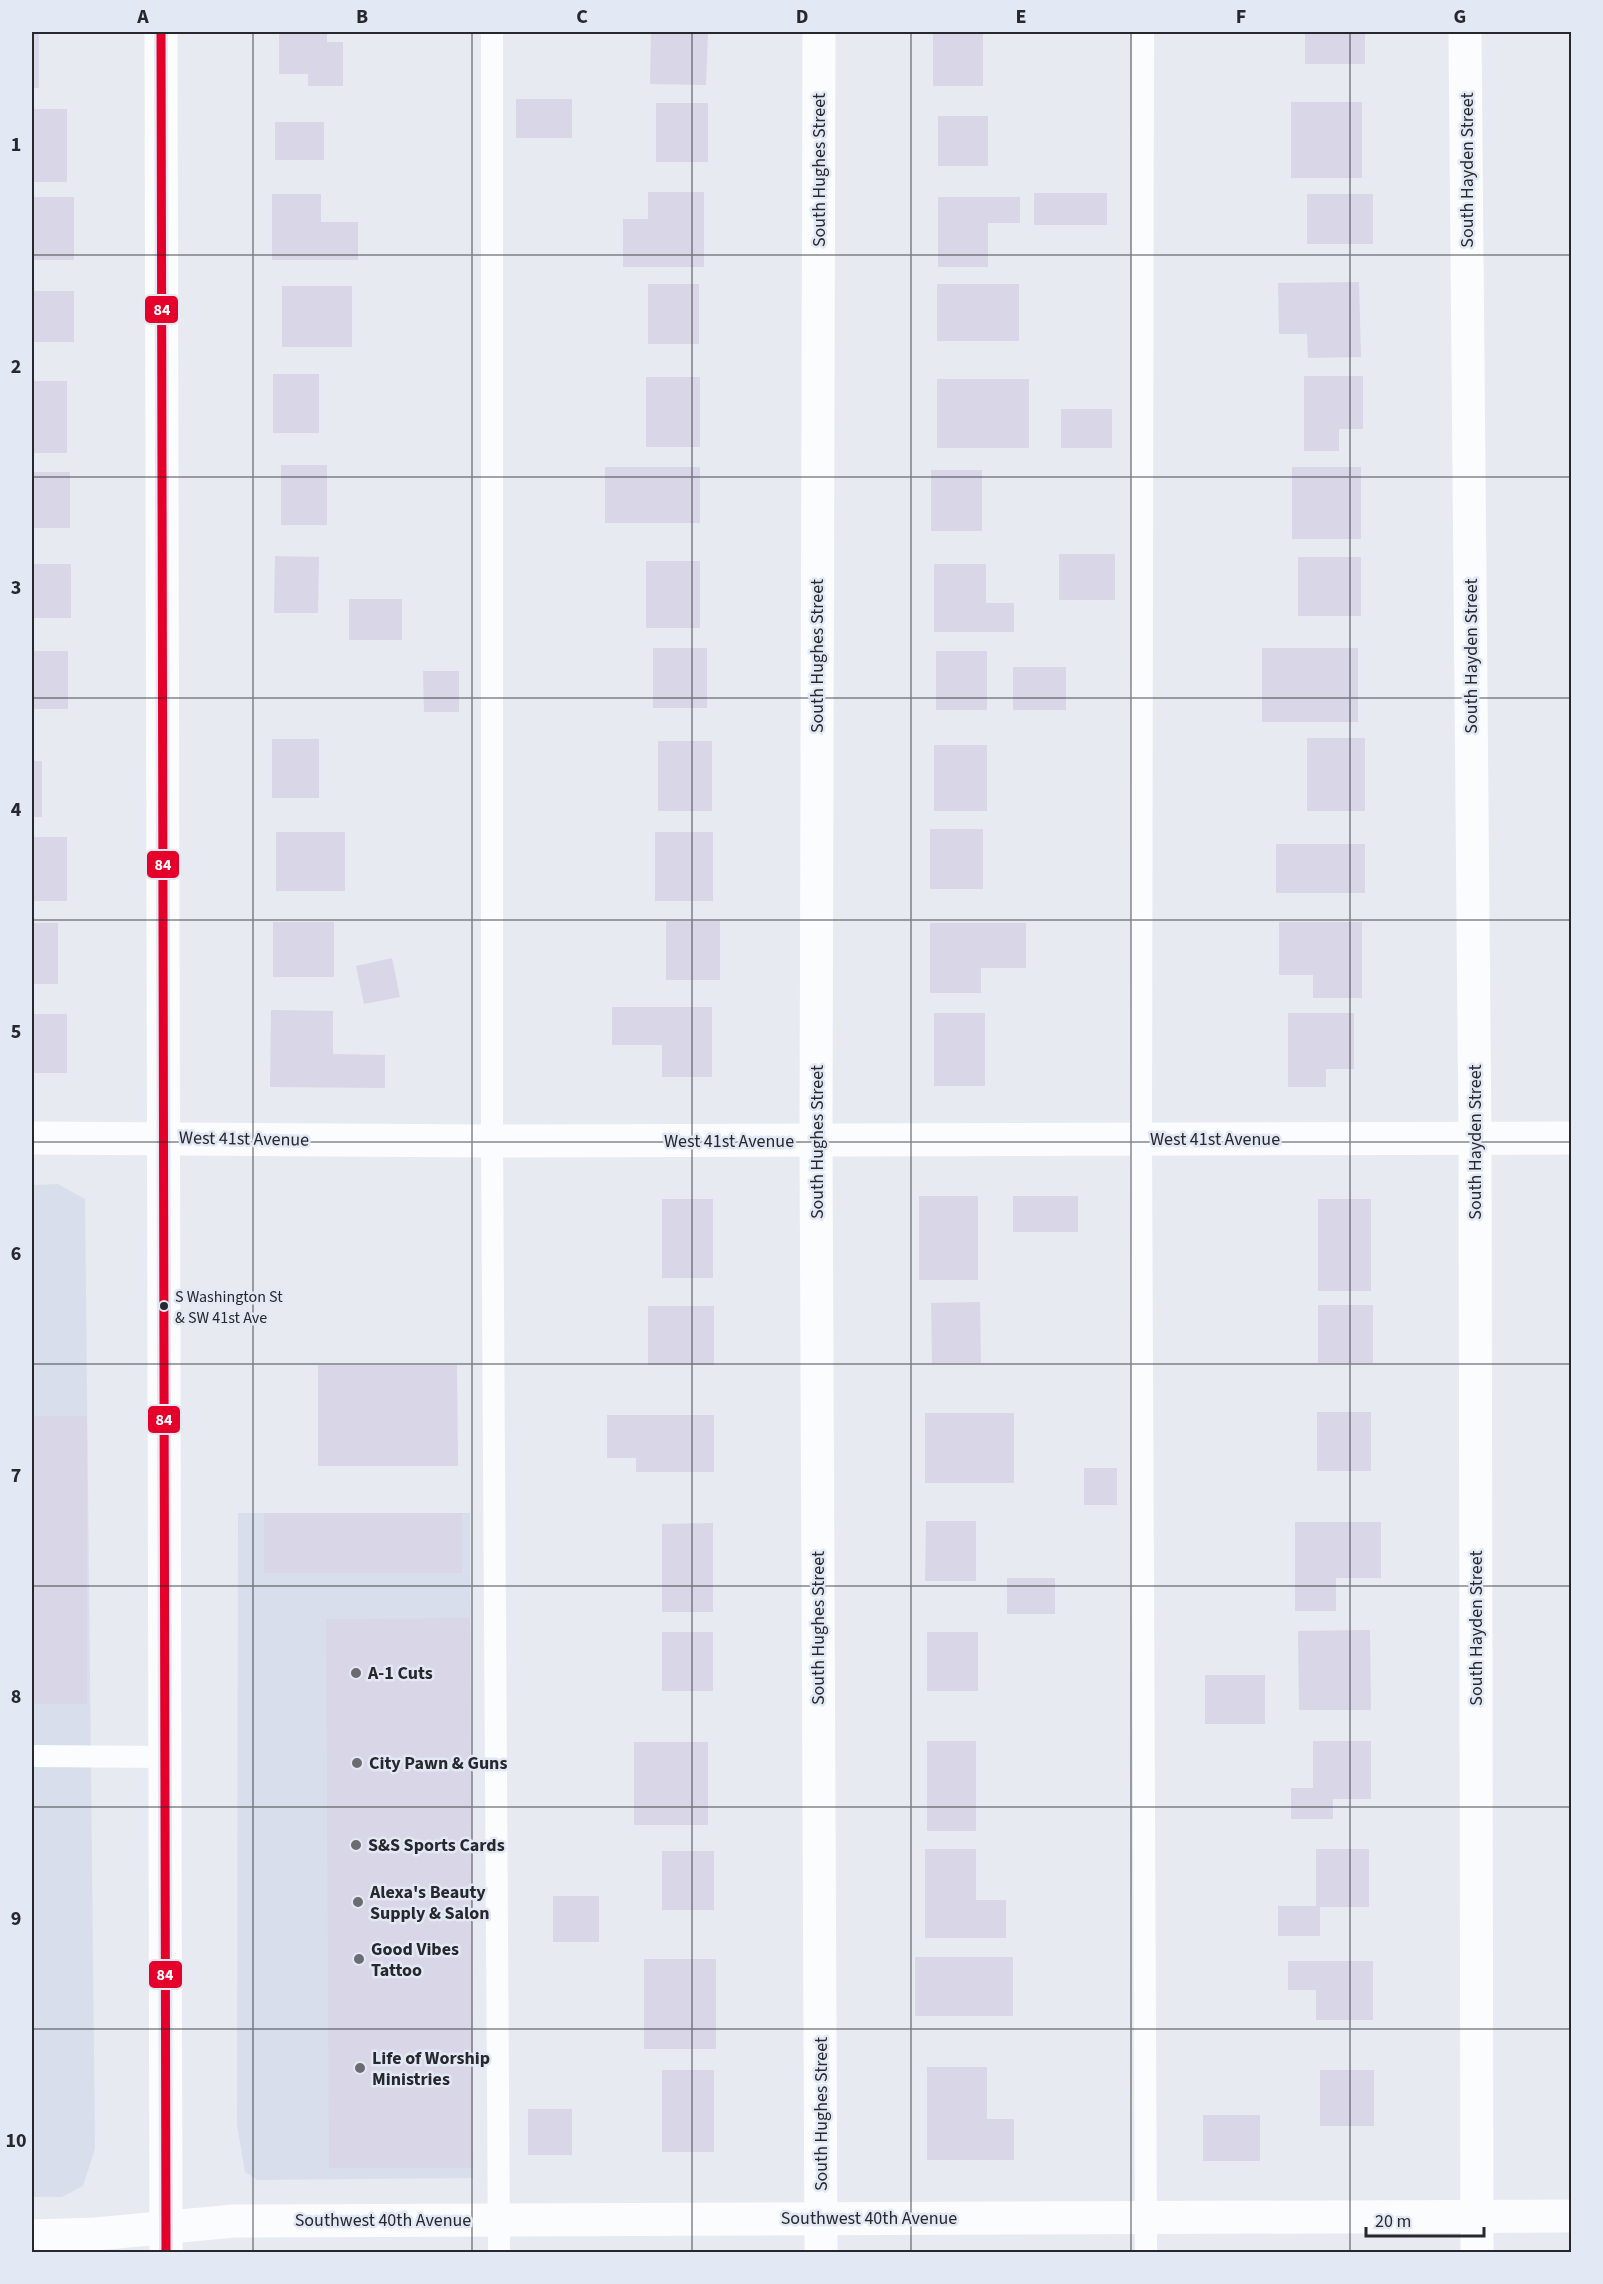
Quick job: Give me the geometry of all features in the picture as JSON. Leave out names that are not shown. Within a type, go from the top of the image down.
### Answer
[{"type":"street","points":[[161,32],[166,2240]]},
{"type":"street","name":"South Hughes Street","points":[[819,32],[816,1141],[821,2253]]},
{"type":"street","name":"South Hayden Street","points":[[1466,32],[1475,1139],[1477,2253]]},
{"type":"street","name":"West 41st Avenue","points":[[32,1138],[492,1141],[1572,1138]]},
{"type":"street","name":"Southwest 40th Avenue","points":[[32,2236],[96,2234],[166,2240],[234,2221],[1572,2216]]},
{"type":"lane","points":[[492,32],[492,1141],[499,2253]]},
{"type":"lane","points":[[1143,32],[1141,1139],[1146,2253]]},
{"type":"lane","points":[[32,1756],[165,1757]]},
{"type":"shaded area","points":[[58,1184],[85,1199],[95,2149],[83,2186],[62,2197],[32,2197],[32,1185]]},
{"type":"shaded area","points":[[238,1513],[470,1513],[473,2178],[257,2180],[245,2172],[237,2125]]},
{"type":"building","points":[[32,32],[39,32],[39,88],[32,88]]},
{"type":"building","points":[[279,32],[327,32],[327,42],[343,42],[343,86],[308,86],[308,74],[279,74]]},
{"type":"building","points":[[651,32],[708,32],[706,85],[650,84]]},
{"type":"building","points":[[933,32],[983,32],[983,86],[933,86]]},
{"type":"building","points":[[1305,32],[1365,32],[1365,64],[1305,64]]},
{"type":"building","points":[[516,99],[572,99],[572,138],[516,138]]},
{"type":"building","points":[[1291,102],[1362,102],[1362,178],[1291,178]]},
{"type":"building","points":[[656,103],[708,103],[708,162],[656,162]]},
{"type":"building","points":[[32,109],[67,109],[67,182],[32,182]]},
{"type":"building","points":[[938,116],[988,116],[988,166],[938,166]]},
{"type":"building","points":[[275,122],[324,122],[324,160],[275,160]]},
{"type":"building","points":[[648,192],[704,192],[704,267],[623,267],[623,219],[648,219]]},
{"type":"building","points":[[1034,193],[1107,193],[1107,225],[1034,225]]},
{"type":"building","points":[[272,194],[321,194],[321,222],[358,222],[358,260],[272,260]]},
{"type":"building","points":[[1307,194],[1373,194],[1373,244],[1307,244]]},
{"type":"building","points":[[32,197],[74,197],[74,260],[32,260]]},
{"type":"building","points":[[938,197],[1020,197],[1020,223],[988,223],[988,267],[938,267]]},
{"type":"building","points":[[1359,282],[1361,357],[1308,358],[1307,334],[1279,334],[1278,283]]},
{"type":"building","points":[[648,284],[699,284],[699,344],[648,344]]},
{"type":"building","points":[[937,284],[1019,284],[1019,341],[937,341]]},
{"type":"building","points":[[282,286],[352,286],[352,347],[282,347]]},
{"type":"building","points":[[32,291],[74,291],[74,342],[32,342]]},
{"type":"building","points":[[273,374],[319,374],[319,433],[273,433]]},
{"type":"building","points":[[1304,376],[1363,376],[1363,429],[1339,429],[1339,451],[1304,451]]},
{"type":"building","points":[[646,377],[700,377],[700,447],[646,447]]},
{"type":"building","points":[[937,379],[1029,379],[1029,448],[937,448]]},
{"type":"building","points":[[32,381],[67,381],[67,453],[32,453]]},
{"type":"building","points":[[1061,409],[1112,409],[1112,448],[1061,448]]},
{"type":"building","points":[[281,465],[327,465],[327,525],[281,525]]},
{"type":"building","points":[[605,467],[700,467],[700,523],[605,523]]},
{"type":"building","points":[[1292,467],[1361,467],[1361,539],[1292,539]]},
{"type":"building","points":[[931,470],[982,470],[982,531],[931,531]]},
{"type":"building","points":[[32,472],[70,472],[70,528],[32,528]]},
{"type":"building","points":[[1059,554],[1115,554],[1115,600],[1059,600]]},
{"type":"building","points":[[275,556],[319,557],[318,613],[274,613]]},
{"type":"building","points":[[1298,557],[1361,557],[1361,616],[1298,616]]},
{"type":"building","points":[[646,561],[700,561],[700,628],[646,628]]},
{"type":"building","points":[[32,564],[71,564],[71,618],[32,618]]},
{"type":"building","points":[[934,564],[986,564],[986,603],[1014,603],[1014,632],[934,632]]},
{"type":"building","points":[[349,599],[402,599],[402,640],[349,640]]},
{"type":"building","points":[[653,648],[707,648],[707,708],[653,708]]},
{"type":"building","points":[[1262,648],[1358,648],[1358,722],[1262,722]]},
{"type":"building","points":[[32,651],[68,651],[68,709],[32,709]]},
{"type":"building","points":[[936,651],[987,651],[987,710],[936,710]]},
{"type":"building","points":[[1013,667],[1066,667],[1066,710],[1013,710]]},
{"type":"building","points":[[423,671],[459,671],[459,712],[424,712]]},
{"type":"building","points":[[1307,738],[1365,738],[1365,811],[1307,811]]},
{"type":"building","points":[[272,739],[319,739],[319,798],[272,798]]},
{"type":"building","points":[[658,741],[712,741],[712,811],[658,811]]},
{"type":"building","points":[[934,745],[987,745],[987,811],[934,811]]},
{"type":"building","points":[[32,761],[42,761],[42,817],[32,817]]},
{"type":"building","points":[[930,829],[983,829],[983,889],[930,889]]},
{"type":"building","points":[[276,832],[345,832],[345,891],[276,891]]},
{"type":"building","points":[[655,832],[713,832],[713,901],[655,901]]},
{"type":"building","points":[[32,837],[67,837],[67,901],[32,901]]},
{"type":"building","points":[[1276,844],[1365,844],[1365,893],[1276,893]]},
{"type":"building","points":[[666,921],[720,921],[720,980],[666,980]]},
{"type":"building","points":[[273,922],[334,922],[334,977],[273,977]]},
{"type":"building","points":[[1279,922],[1362,922],[1362,998],[1313,998],[1313,975],[1279,975]]},
{"type":"building","points":[[32,923],[58,923],[58,984],[32,984]]},
{"type":"building","points":[[930,923],[1026,923],[1026,968],[981,968],[981,993],[930,993]]},
{"type":"building","points":[[392,958],[400,997],[364,1004],[356,966]]},
{"type":"building","points":[[612,1007],[712,1007],[712,1077],[662,1077],[662,1045],[612,1045]]},
{"type":"building","points":[[271,1010],[333,1011],[333,1054],[385,1055],[385,1088],[270,1087]]},
{"type":"building","points":[[934,1013],[985,1013],[985,1086],[934,1086]]},
{"type":"building","points":[[1288,1013],[1354,1013],[1354,1069],[1326,1069],[1326,1087],[1288,1087]]},
{"type":"building","points":[[32,1014],[67,1014],[67,1073],[32,1073]]},
{"type":"building","points":[[919,1196],[978,1196],[978,1280],[919,1280]]},
{"type":"building","points":[[1013,1196],[1078,1196],[1078,1232],[1013,1232]]},
{"type":"building","points":[[662,1199],[713,1199],[713,1278],[662,1278]]},
{"type":"building","points":[[1318,1199],[1371,1199],[1371,1291],[1318,1291]]},
{"type":"building","points":[[980,1302],[981,1363],[932,1363],[931,1303]]},
{"type":"building","points":[[1318,1305],[1373,1305],[1373,1363],[1318,1363]]},
{"type":"building","points":[[648,1306],[714,1306],[714,1365],[648,1365]]},
{"type":"building","points":[[318,1365],[457,1365],[458,1466],[318,1466]]},
{"type":"building","points":[[1317,1412],[1371,1412],[1371,1471],[1317,1471]]},
{"type":"building","points":[[925,1413],[1014,1413],[1014,1483],[925,1483]]},
{"type":"building","points":[[607,1415],[714,1415],[714,1472],[636,1472],[636,1458],[607,1458]]},
{"type":"building","points":[[32,1416],[87,1416],[87,1704],[32,1704]]},
{"type":"building","points":[[1084,1468],[1117,1468],[1117,1505],[1084,1505]]},
{"type":"building","points":[[264,1513],[462,1513],[462,1573],[264,1573]]},
{"type":"building","points":[[926,1521],[976,1521],[976,1581],[925,1581]]},
{"type":"building","points":[[1295,1522],[1381,1522],[1381,1578],[1336,1578],[1336,1611],[1295,1611]]},
{"type":"building","points":[[713,1523],[713,1612],[662,1612],[662,1524]]},
{"type":"building","points":[[1007,1578],[1055,1578],[1055,1614],[1007,1614]]},
{"type":"building","points":[[470,1618],[473,2168],[329,2168],[326,1619]]},
{"type":"building","points":[[1370,1630],[1371,1710],[1299,1710],[1298,1631]]},
{"type":"building","points":[[662,1632],[713,1632],[713,1691],[662,1691]]},
{"type":"building","points":[[927,1632],[978,1632],[978,1691],[927,1691]]},
{"type":"building","points":[[1205,1675],[1265,1675],[1265,1724],[1205,1724]]},
{"type":"building","points":[[927,1741],[976,1741],[976,1831],[927,1831]]},
{"type":"building","points":[[1313,1741],[1371,1741],[1371,1799],[1333,1799],[1333,1819],[1291,1819],[1291,1788],[1313,1788]]},
{"type":"building","points":[[634,1742],[708,1742],[708,1825],[634,1825]]},
{"type":"building","points":[[925,1849],[976,1849],[976,1900],[1006,1900],[1006,1938],[925,1938]]},
{"type":"building","points":[[1316,1849],[1369,1849],[1369,1907],[1320,1907],[1320,1936],[1278,1936],[1278,1906],[1316,1906]]},
{"type":"building","points":[[662,1851],[714,1851],[714,1910],[662,1910]]},
{"type":"building","points":[[553,1896],[599,1896],[599,1942],[553,1942]]},
{"type":"building","points":[[915,1957],[1013,1957],[1013,2016],[915,2016]]},
{"type":"building","points":[[644,1959],[716,1959],[716,2049],[644,2049]]},
{"type":"building","points":[[1288,1961],[1373,1961],[1373,2020],[1316,2020],[1316,1990],[1288,1990]]},
{"type":"building","points":[[927,2067],[987,2067],[987,2119],[1014,2119],[1014,2160],[927,2160]]},
{"type":"building","points":[[662,2070],[714,2070],[714,2152],[662,2152]]},
{"type":"building","points":[[1320,2070],[1374,2070],[1374,2126],[1320,2126]]},
{"type":"building","points":[[528,2109],[572,2109],[572,2155],[528,2155]]},
{"type":"building","points":[[1203,2115],[1260,2115],[1260,2161],[1203,2161]]},
{"type":"transit line","name":"84","points":[[161,32],[166,2252]]},
{"type":"place","name":"S Washington St & SW 41st Ave","points":[[164,1306]]},
{"type":"place","name":"A-1 Cuts","points":[[356,1673]]},
{"type":"place","name":"City Pawn & Guns","points":[[357,1763]]},
{"type":"place","name":"S&S Sports Cards","points":[[356,1845]]},
{"type":"place","name":"Alexa's Beauty Supply & Salon","points":[[358,1902]]},
{"type":"place","name":"Good Vibes Tattoo","points":[[359,1959]]},
{"type":"place","name":"Life of Worship Ministries","points":[[360,2068]]}]
